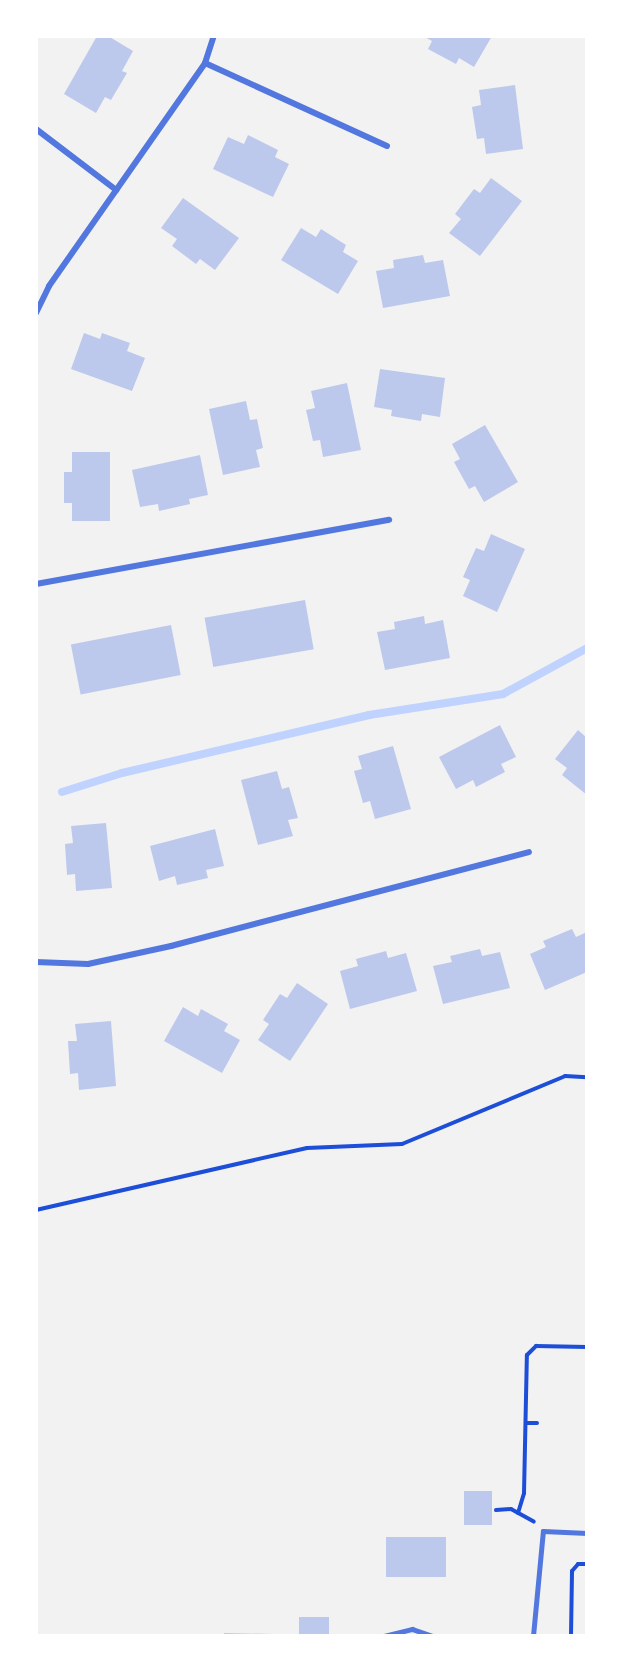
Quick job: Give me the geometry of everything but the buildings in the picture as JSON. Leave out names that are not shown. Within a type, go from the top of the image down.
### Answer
[{"type":"street","points":[[36,313],[49,286],[205,63],[214,36]]},
{"type":"street","points":[[205,63],[387,146]]},
{"type":"street","points":[[36,129],[116,190]]},
{"type":"street","points":[[36,584],[390,520]]},
{"type":"street","points":[[36,962],[88,964],[171,946],[529,852]]},
{"type":"lane","points":[[533,1636],[543,1531],[587,1533]]},
{"type":"lane","points":[[384,1636],[412,1629],[432,1636]]},
{"type":"path","points":[[36,1210],[307,1148],[402,1144],[565,1076],[587,1077]]},
{"type":"path","points":[[518,1513],[524,1492],[526,1362],[530,1350],[536,1346],[587,1347]]},
{"type":"path","points":[[526,1423],[537,1423]]},
{"type":"path","points":[[496,1510],[518,1513],[543,1531]]},
{"type":"path","points":[[571,1636],[572,1571],[578,1564],[587,1564]]},
{"type":"waterway","points":[[62,792],[122,773],[369,715],[503,694],[587,648]]}]
